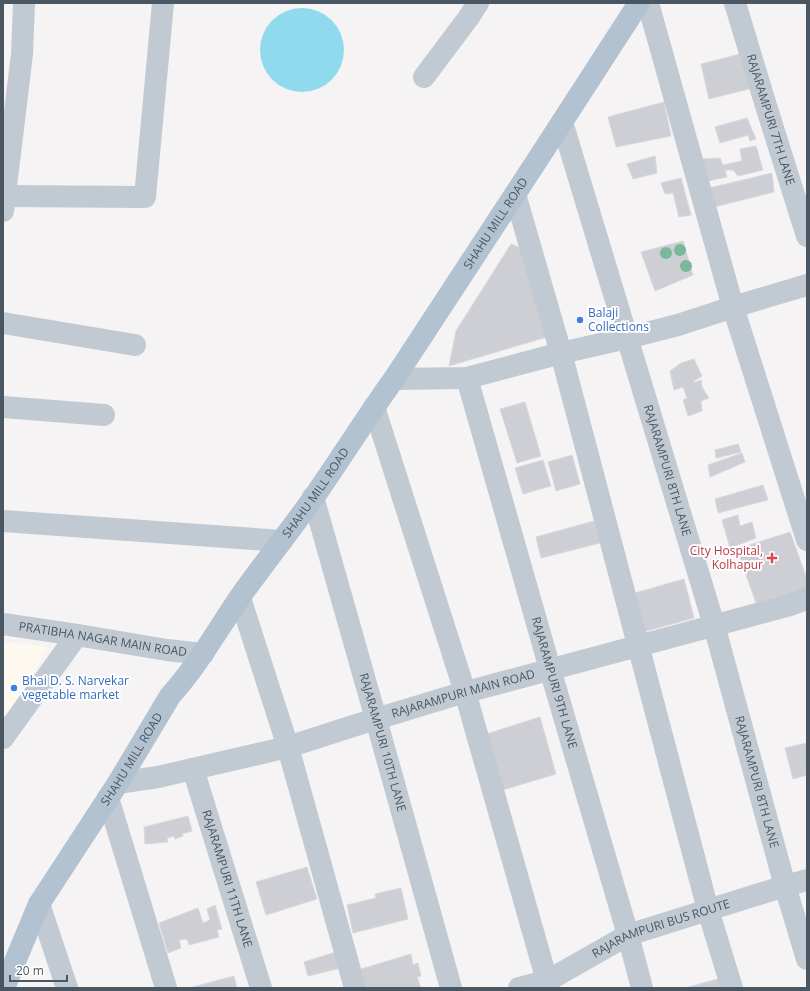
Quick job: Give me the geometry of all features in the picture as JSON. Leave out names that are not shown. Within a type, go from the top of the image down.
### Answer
[{"type":"main road","name":"SHAHU MILL ROAD","points":[[4,988],[39,904],[113,791],[170,696],[181,684],[203,654],[240,598],[313,498],[394,379],[639,3]]},
{"type":"street","points":[[24,3],[22,54],[10,100],[4,201],[145,197],[163,3]]},
{"type":"street","points":[[424,77],[470,17],[478,3]]},
{"type":"street","points":[[648,3],[733,307],[807,540]]},
{"type":"street","name":"RAJARAMPURI 7TH LANE","points":[[735,3],[807,236]]},
{"type":"street","name":"RAJARAMPURI 8TH LANE","points":[[562,122],[714,625],[785,886],[807,960]]},
{"type":"street","points":[[515,194],[561,353],[708,910],[732,988]]},
{"type":"street","points":[[394,379],[467,378],[561,353],[678,325],[807,285]]},
{"type":"street","points":[[3,323],[135,346]]},
{"type":"street","name":"RAJARAMPURI 9TH LANE","points":[[467,378],[642,988]]},
{"type":"street","points":[[3,407],[104,415]]},
{"type":"street","points":[[374,407],[465,692],[548,985]]},
{"type":"street","name":"RAJARAMPURI 10TH LANE","points":[[313,498],[451,988]]},
{"type":"street","points":[[3,521],[282,540]]},
{"type":"street","points":[[240,598],[288,747],[355,988]]},
{"type":"street","name":"RAJARAMPURI MAIN ROAD","points":[[113,791],[158,777],[288,747],[465,692],[787,606],[807,599]]},
{"type":"street","name":"PRATIBHA NAGAR MAIN ROAD","points":[[3,624],[167,650],[203,654]]},
{"type":"street","points":[[3,738],[77,635]]},
{"type":"street","name":"RAJARAMPURI 11TH LANE","points":[[194,769],[261,988]]},
{"type":"street","points":[[113,791],[166,988]]},
{"type":"street","name":"RAJARAMPURI BUS ROUTE","points":[[519,988],[548,985],[628,935],[807,880]]},
{"type":"street","points":[[39,904],[67,988]]},
{"type":"shaded area","name":"Bhai D. S. Narvekar vegetable market","points":[[3,642],[48,647],[3,730]]},
{"type":"water","points":[[302,8],[318,11],[332,20],[341,34],[344,50],[341,66],[332,80],[318,89],[302,92],[286,89],[272,80],[263,66],[260,50],[263,34],[272,20],[286,11]]},
{"type":"building","points":[[744,53],[753,88],[709,99],[701,64]]},
{"type":"building","points":[[664,102],[671,136],[616,147],[608,117]]},
{"type":"building","points":[[747,118],[756,139],[750,141],[748,135],[720,143],[715,127]]},
{"type":"building","points":[[756,146],[763,170],[738,176],[733,170],[725,170],[727,177],[708,181],[702,159],[720,158],[723,165],[742,161],[740,149]]},
{"type":"building","points":[[655,156],[657,173],[633,179],[627,164]]},
{"type":"building","points":[[772,173],[774,192],[710,208],[705,189]]},
{"type":"building","points":[[681,178],[691,215],[679,217],[673,193],[665,194],[661,183]]},
{"type":"building","points":[[683,241],[693,275],[655,291],[641,252]]},
{"type":"building","points":[[511,244],[526,250],[547,337],[449,366],[456,331]]},
{"type":"building","points":[[694,359],[702,376],[694,381],[694,383],[701,380],[702,387],[709,398],[701,401],[702,411],[688,416],[683,400],[687,398],[683,387],[674,390],[670,371],[681,363]]},
{"type":"building","points":[[525,402],[541,456],[517,463],[500,409]]},
{"type":"building","points":[[738,444],[741,452],[716,458],[715,450]]},
{"type":"building","points":[[742,453],[745,462],[710,477],[708,465]]},
{"type":"building","points":[[572,455],[580,484],[556,491],[548,462]]},
{"type":"building","points":[[543,460],[551,486],[523,494],[515,468]]},
{"type":"building","points":[[763,485],[768,500],[718,513],[715,499]]},
{"type":"building","points":[[738,515],[740,526],[752,522],[756,538],[730,548],[722,520]]},
{"type":"building","points":[[594,521],[600,543],[541,558],[536,537]]},
{"type":"building","points":[[790,532],[807,579],[807,590],[757,606],[737,549]]},
{"type":"building","points":[[684,579],[694,618],[639,633],[628,595]]},
{"type":"building","points":[[540,717],[556,774],[496,792],[480,736]]},
{"type":"building","points":[[807,743],[807,775],[793,779],[785,748]]},
{"type":"building","points":[[188,816],[192,831],[182,834],[183,836],[175,839],[174,836],[167,838],[168,842],[145,844],[144,827]]},
{"type":"building","points":[[307,867],[317,899],[266,915],[256,882]]},
{"type":"building","points":[[401,888],[408,919],[353,933],[347,905],[376,898],[375,894]]},
{"type":"building","points":[[215,905],[222,929],[217,930],[219,937],[189,945],[187,939],[179,940],[181,948],[168,953],[159,923],[198,908],[203,923],[210,920],[207,909]]},
{"type":"building","points":[[336,952],[341,968],[308,976],[304,962]]},
{"type":"building","points":[[411,954],[413,965],[418,963],[421,976],[417,977],[421,988],[360,988],[358,970]]},
{"type":"building","points":[[234,976],[237,988],[189,988]]},
{"type":"building","points":[[725,977],[728,988],[685,988]]},
{"type":"place","name":"Balaji Collections","points":[[580,320]]},
{"type":"place","name":"City Hospital, Kolhapur","points":[[772,558]]},
{"type":"place","name":"Bhai D. S. Narvekar vegetable market","points":[[14,688]]}]
